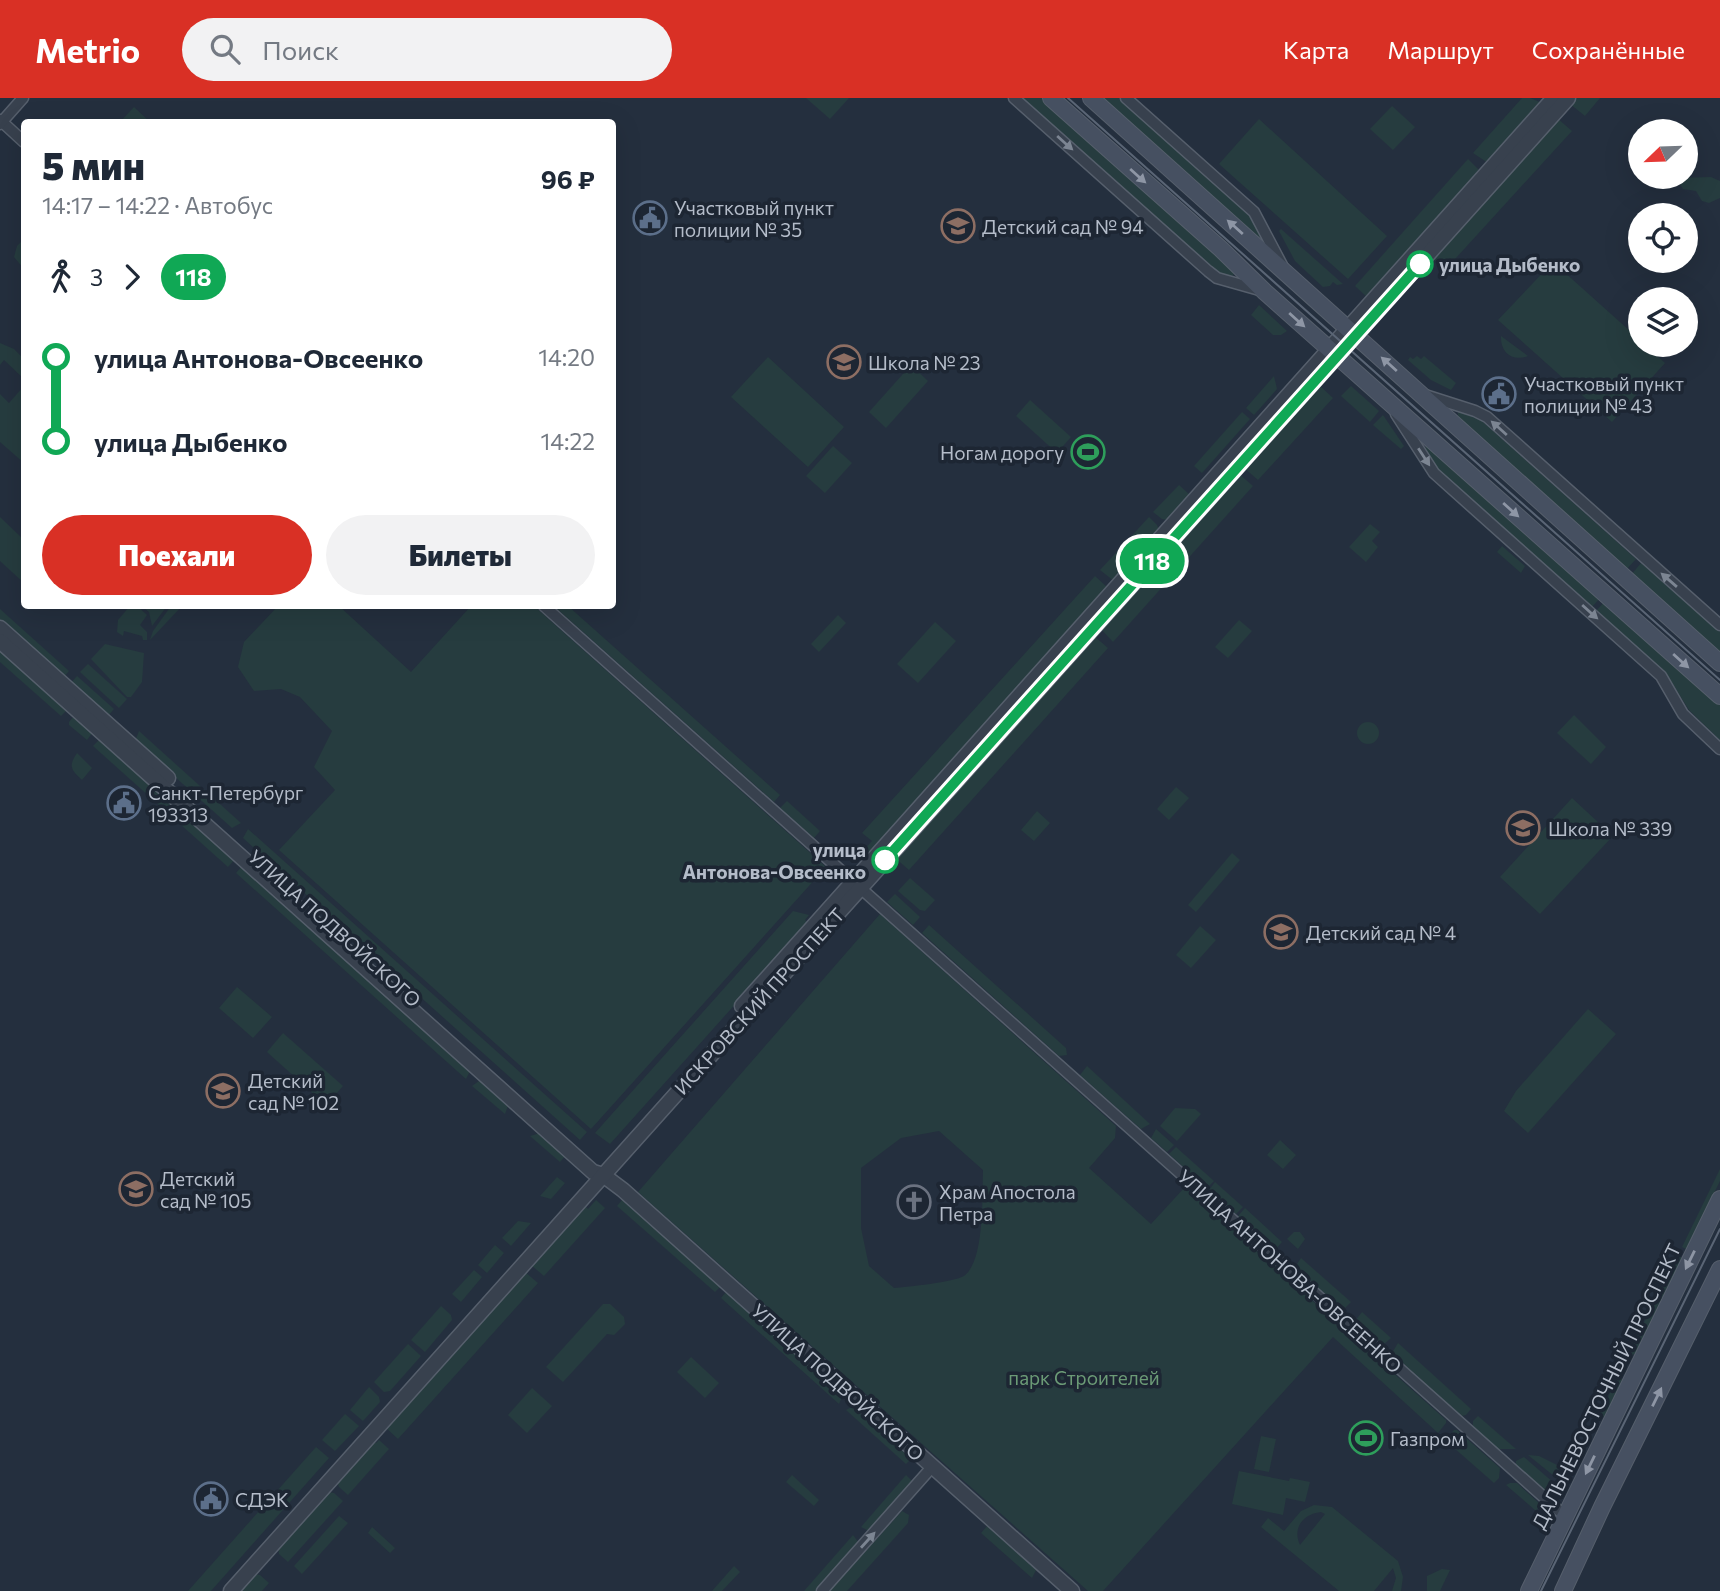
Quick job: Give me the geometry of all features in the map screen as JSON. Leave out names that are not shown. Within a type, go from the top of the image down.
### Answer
[{"type":"main road","points":[[1051,98],[1720,696]]},
{"type":"main road","points":[[1091,98],[1720,663]]},
{"type":"main road","name":"ДАЛЬНЕВОСТОЧНЫЙ ПРОСПЕКТ","points":[[1530,1591],[1720,1199]]},
{"type":"main road","points":[[1565,1589],[1602,1507],[1720,1269]]},
{"type":"street","points":[[21,139],[1,122],[23,98]]},
{"type":"street","points":[[1014,98],[1217,278],[1265,292]]},
{"type":"street","points":[[1126,98],[1254,212],[1286,273]]},
{"type":"street","name":"ИСКРОВСКИЙ ПРОСПЕКТ","points":[[1352,331],[1555,98]]},
{"type":"street","name":"ИСКРОВСКИЙ ПРОСПЕКТ","points":[[218,1591],[599,1171],[1333,352],[1568,98]]},
{"type":"street","points":[[1422,394],[1487,417],[1720,625]]},
{"type":"street","points":[[1387,400],[1434,473],[1661,676],[1683,714],[1720,749]]},
{"type":"street","name":"УЛИЦА АНТОНОВА-ОВСЕЕНКО","points":[[547,609],[1566,1517]]},
{"type":"street","name":"УЛИЦА ПОДВОЙСКОГО","points":[[0,628],[599,1171]]},
{"type":"street","name":"УЛИЦА ПОДВОЙСКОГО","points":[[0,641],[1072,1591]]},
{"type":"street","name":"ИСКРОВСКИЙ ПРОСПЕКТ","points":[[231,1591],[599,1171]]},
{"type":"street","points":[[822,1591],[933,1467]]},
{"type":"green space","points":[[806,98],[849,98],[830,119]]},
{"type":"green space","points":[[1022,98],[1044,98],[1217,252],[1234,273],[1233,276],[1224,275],[1213,268]]},
{"type":"green space","points":[[1097,98],[1119,98],[1252,218],[1262,239],[1240,226]]},
{"type":"green space","points":[[1522,98],[1542,103],[1488,163],[1473,153]]},
{"type":"green space","points":[[1575,98],[1600,98],[1585,116],[1570,104]]},
{"type":"green space","points":[[1392,106],[1415,127],[1393,150],[1370,129]]},
{"type":"green space","points":[[134,107],[147,119],[123,119]]},
{"type":"green space","points":[[1557,118],[1572,131],[1445,270],[1432,258]]},
{"type":"green space","points":[[1259,119],[1387,236],[1348,279],[1219,164]]},
{"type":"green space","points":[[1468,159],[1481,172],[1368,298],[1355,286]]},
{"type":"green space","points":[[1698,177],[1711,177],[1720,181],[1720,198],[1709,203],[1702,201],[1696,191],[1683,189],[1698,189]]},
{"type":"green space","points":[[1281,229],[1343,284],[1337,285],[1333,282],[1330,286],[1323,287],[1295,261],[1279,231]]},
{"type":"green space","points":[[21,242],[21,265],[14,257]]},
{"type":"green space","points":[[1553,262],[1628,329],[1628,357],[1658,357],[1665,363],[1612,422],[1498,320]]},
{"type":"green space","points":[[1259,305],[1287,331],[1281,335],[1273,335],[1251,315]]},
{"type":"green space","points":[[1501,336],[1528,356],[1517,358],[1508,355]]},
{"type":"green space","points":[[0,343],[14,349],[21,356],[21,376],[4,360],[0,365]]},
{"type":"green space","points":[[1417,356],[1421,359],[1424,356],[1456,383],[1451,390],[1431,380],[1408,360]]},
{"type":"green space","points":[[768,357],[844,427],[808,467],[731,397]]},
{"type":"green space","points":[[911,365],[928,381],[886,428],[869,412]]},
{"type":"green space","points":[[1274,376],[1277,389],[1254,415],[1246,408]]},
{"type":"green space","points":[[1318,384],[1333,398],[1258,480],[1243,467]]},
{"type":"green space","points":[[1351,386],[1379,411],[1370,422],[1341,396]]},
{"type":"green space","points":[[21,389],[21,460],[0,442],[0,394],[9,403]]},
{"type":"green space","points":[[1030,400],[1071,437],[1057,453],[1016,416]]},
{"type":"green space","points":[[1458,411],[1482,421],[1636,559],[1626,570],[1472,432],[1458,416]]},
{"type":"green space","points":[[1242,412],[1250,419],[1202,473],[1194,466]]},
{"type":"green space","points":[[1383,415],[1404,446],[1401,449],[1373,425]]},
{"type":"green space","points":[[1427,444],[1602,596],[1592,607],[1438,470],[1425,448]]},
{"type":"green space","points":[[833,446],[852,463],[825,493],[806,476]]},
{"type":"green space","points":[[1238,473],[1253,486],[1113,642],[1101,629]]},
{"type":"green space","points":[[1179,485],[1190,495],[1168,520],[1162,519],[1153,512]]},
{"type":"green space","points":[[0,517],[21,537],[21,580],[0,561]]},
{"type":"green space","points":[[1149,517],[1159,530],[1114,581],[1100,570]]},
{"type":"green space","points":[[1370,524],[1380,532],[1372,541],[1378,547],[1366,562],[1349,547]]},
{"type":"green space","points":[[1502,546],[1525,566],[1521,573],[1497,552]]},
{"type":"green space","points":[[1641,563],[1720,632],[1720,655],[1631,575]]},
{"type":"green space","points":[[1095,576],[1108,588],[866,857],[861,853],[872,841],[862,833]]},
{"type":"green space","points":[[1606,600],[1720,702],[1720,740],[1689,710],[1665,672],[1596,611]]},
{"type":"green space","points":[[0,609],[69,671],[63,678],[0,621]]},
{"type":"green space","points":[[127,609],[140,609],[147,615],[140,625],[147,632],[147,640],[124,631],[123,636],[117,632],[118,620]]},
{"type":"green space","points":[[146,609],[165,609],[152,626],[149,612]]},
{"type":"green space","points":[[169,609],[179,609],[150,640],[153,631]]},
{"type":"green space","points":[[275,609],[342,609],[411,672],[468,609],[537,609],[826,867],[591,1129],[279,850],[335,790],[314,767],[332,731],[300,697],[281,689],[254,691],[238,667],[244,642]]},
{"type":"green space","points":[[557,609],[571,609],[780,795],[774,802]]},
{"type":"green space","points":[[838,615],[846,623],[819,652],[811,644]]},
{"type":"green space","points":[[1239,620],[1252,631],[1228,658],[1215,647]]},
{"type":"green space","points":[[935,622],[956,641],[918,683],[897,664]]},
{"type":"green space","points":[[1094,636],[1108,648],[909,870],[894,857]]},
{"type":"green space","points":[[105,644],[144,653],[142,682],[131,697],[127,697],[91,659]]},
{"type":"green space","points":[[0,647],[69,708],[61,716],[0,662]]},
{"type":"green space","points":[[88,664],[127,699],[119,708],[80,672]]},
{"type":"green space","points":[[77,676],[114,709],[107,717],[70,684]]},
{"type":"green space","points":[[1574,715],[1606,747],[1591,764],[1557,733]]},
{"type":"green space","points":[[74,716],[93,732],[87,740],[69,725]]},
{"type":"green space","points":[[1364,722],[1372,722],[1379,729],[1379,737],[1372,744],[1364,744],[1357,737],[1357,729]]},
{"type":"green space","points":[[139,731],[241,823],[232,828],[135,741]]},
{"type":"green space","points":[[101,738],[236,858],[228,867],[93,746]]},
{"type":"green space","points":[[77,753],[92,768],[82,780],[72,768],[72,761]]},
{"type":"green space","points":[[1176,787],[1189,798],[1169,820],[1157,809]]},
{"type":"green space","points":[[1572,798],[1613,836],[1540,914],[1500,877]]},
{"type":"green space","points":[[787,801],[820,831],[814,838],[780,808]]},
{"type":"green space","points":[[1037,811],[1050,823],[1034,841],[1021,830]]},
{"type":"green space","points":[[248,829],[587,1132],[580,1140],[243,838]]},
{"type":"green space","points":[[1232,853],[1240,860],[1196,912],[1188,905]]},
{"type":"green space","points":[[243,865],[470,1071],[466,1079],[236,873]]},
{"type":"green space","points":[[910,878],[935,900],[925,911],[920,910],[898,891]]},
{"type":"green space","points":[[895,894],[920,917],[913,925],[887,902]]},
{"type":"green space","points":[[793,911],[809,915],[805,920],[808,923],[610,1144],[595,1133]]},
{"type":"green space","name":"парк Строителей","points":[[880,914],[1116,1126],[1115,1138],[1089,1168],[1151,1224],[1185,1187],[1446,1420],[1446,1423],[1438,1433],[1333,1337],[1103,1591],[1088,1591],[638,1192]],"holes":[[[939,1131],[983,1170],[979,1242],[976,1257],[964,1276],[894,1288],[869,1266],[861,1228],[861,1168],[901,1138]]]},
{"type":"green space","points":[[929,925],[1066,1048],[1067,1055],[1059,1056],[922,933]]},
{"type":"green space","points":[[1200,926],[1216,940],[1191,968],[1176,955]]},
{"type":"green space","points":[[237,987],[272,1017],[253,1038],[219,1008]]},
{"type":"green space","points":[[1588,1009],[1616,1034],[1528,1133],[1504,1111],[1516,1091]]},
{"type":"green space","points":[[283,1033],[343,1086],[326,1105],[267,1052]]},
{"type":"green space","points":[[1087,1066],[1150,1124],[1141,1129],[1080,1075]]},
{"type":"green space","points":[[479,1081],[485,1081],[509,1103],[505,1114],[472,1086]]},
{"type":"green space","points":[[1175,1108],[1195,1109],[1201,1114],[1177,1141],[1160,1126]]},
{"type":"green space","points":[[1156,1129],[1174,1145],[1167,1152],[1151,1138]]},
{"type":"green space","points":[[540,1133],[567,1154],[560,1162],[530,1136]]},
{"type":"green space","points":[[1280,1140],[1296,1155],[1283,1169],[1267,1155]]},
{"type":"green space","points":[[1176,1147],[1214,1181],[1207,1188],[1169,1154]]},
{"type":"green space","points":[[1720,1169],[1720,1181],[1686,1249],[1682,1247]]},
{"type":"green space","points":[[557,1177],[565,1183],[551,1199],[540,1196]]},
{"type":"green space","points":[[1215,1182],[1243,1207],[1236,1214],[1209,1190]]},
{"type":"green space","points":[[596,1200],[605,1208],[544,1276],[531,1265],[584,1205],[588,1209]]},
{"type":"green space","points":[[622,1200],[720,1287],[715,1292],[617,1206]]},
{"type":"green space","points":[[1245,1208],[1282,1242],[1276,1249],[1238,1216]]},
{"type":"green space","points":[[518,1221],[531,1223],[511,1246],[502,1238]]},
{"type":"green space","points":[[1294,1232],[1300,1232],[1305,1239],[1298,1249],[1287,1239]]},
{"type":"green space","points":[[495,1245],[504,1253],[487,1273],[478,1265]]},
{"type":"green space","points":[[1678,1255],[1682,1258],[1636,1353],[1625,1360]]},
{"type":"green space","points":[[1301,1258],[1351,1302],[1343,1310],[1295,1267]]},
{"type":"green space","points":[[474,1270],[482,1277],[461,1302],[452,1294]]},
{"type":"green space","points":[[525,1272],[538,1283],[398,1439],[385,1427]]},
{"type":"green space","points":[[726,1292],[842,1397],[839,1404],[721,1298]]},
{"type":"green space","points":[[603,1304],[610,1304],[624,1317],[625,1324],[614,1335],[607,1334],[563,1382],[546,1367]]},
{"type":"green space","points":[[441,1306],[451,1315],[452,1320],[425,1352],[411,1340]]},
{"type":"green space","points":[[1362,1312],[1391,1338],[1383,1345],[1355,1321]]},
{"type":"green space","points":[[1398,1343],[1471,1409],[1466,1415],[1461,1416],[1392,1353]]},
{"type":"green space","points":[[408,1344],[421,1356],[390,1391],[384,1392],[374,1382]]},
{"type":"green space","points":[[691,1357],[719,1383],[705,1398],[677,1372]]},
{"type":"green space","points":[[1621,1376],[1622,1380],[1605,1416],[1602,1417],[1600,1413],[1618,1377]]},
{"type":"green space","points":[[369,1387],[379,1397],[380,1402],[363,1421],[350,1410]]},
{"type":"green space","points":[[532,1388],[552,1406],[527,1433],[508,1415]]},
{"type":"green space","points":[[853,1406],[911,1459],[906,1464],[846,1410]]},
{"type":"green space","points":[[345,1414],[359,1426],[335,1451],[322,1440]]},
{"type":"green space","points":[[1478,1416],[1516,1449],[1498,1449],[1473,1426],[1473,1421]]},
{"type":"green space","points":[[1454,1430],[1500,1468],[1499,1478],[1494,1483],[1445,1440]]},
{"type":"green space","points":[[1261,1436],[1276,1439],[1269,1472],[1254,1469]]},
{"type":"green space","points":[[379,1440],[389,1449],[348,1495],[339,1487],[337,1481],[373,1441],[376,1443]]},
{"type":"green space","points":[[316,1447],[329,1458],[211,1591],[188,1591]]},
{"type":"green space","points":[[1528,1455],[1539,1456],[1565,1469],[1559,1480]]},
{"type":"green space","points":[[1524,1457],[1554,1483],[1547,1492],[1516,1465],[1516,1461]]},
{"type":"green space","points":[[1239,1471],[1289,1481],[1290,1478],[1310,1482],[1305,1502],[1286,1498],[1283,1515],[1232,1504]]},
{"type":"green space","points":[[792,1475],[819,1500],[814,1506],[786,1482]]},
{"type":"green space","points":[[906,1475],[912,1481],[869,1531],[861,1527]]},
{"type":"green space","points":[[1517,1483],[1541,1505],[1536,1511],[1506,1485]]},
{"type":"green space","points":[[328,1492],[334,1493],[343,1501],[288,1562],[279,1554],[278,1547]]},
{"type":"green space","points":[[1314,1505],[1332,1507],[1398,1561],[1403,1577],[1401,1591],[1392,1591],[1396,1578],[1393,1568],[1374,1591],[1339,1591],[1261,1527],[1268,1518],[1284,1531],[1301,1511]],"holes":[[[1315,1513],[1325,1514],[1300,1545],[1297,1533],[1304,1519]]]},
{"type":"green space","points":[[902,1511],[909,1515],[908,1523],[847,1591],[830,1591]]},
{"type":"green space","points":[[339,1516],[348,1523],[302,1574],[294,1566]]},
{"type":"green space","points":[[987,1526],[1036,1570],[1032,1578],[981,1533]]},
{"type":"green space","points":[[372,1527],[395,1548],[390,1553],[368,1533]]},
{"type":"green space","points":[[853,1535],[859,1543],[816,1591],[804,1591]]},
{"type":"green space","points":[[734,1566],[740,1572],[722,1591],[712,1591]]},
{"type":"green space","points":[[1442,1569],[1450,1570],[1440,1591],[1427,1591],[1427,1576]]},
{"type":"green space","points":[[254,1574],[260,1575],[269,1583],[262,1591],[239,1591]]},
{"type":"tram line","points":[[1068,98],[1720,680]]},
{"type":"tram line","points":[[1541,1591],[1720,1229]]},
{"type":"bus line","name":"118","points":[[885,860],[1420,264]]},
{"type":"place","name":"Участковый пункт полиции № 35","points":[[650,218]]},
{"type":"place","name":"Детский сад № 94","points":[[958,226]]},
{"type":"place","name":"улица Дыбенко","points":[[1420,264]]},
{"type":"place","name":"Школа № 23","points":[[844,362]]},
{"type":"place","name":"Участковый пункт полиции № 43","points":[[1499,394]]},
{"type":"place","name":"Ногам дорогу","points":[[1088,452]]},
{"type":"place","name":"Санкт-Петербург 193313","points":[[124,803]]},
{"type":"place","name":"Школа № 339","points":[[1523,828]]},
{"type":"place","name":"улица Антонова-Овсеенко","points":[[885,860]]},
{"type":"place","name":"Детский сад № 4","points":[[1281,932]]},
{"type":"place","name":"Детский сад № 102","points":[[223,1091]]},
{"type":"place","name":"Детский сад № 105","points":[[136,1189]]},
{"type":"place","name":"Храм Апостола Петра","points":[[914,1202]]},
{"type":"place","name":"Газпром","points":[[1366,1438]]},
{"type":"place","name":"СДЭК","points":[[211,1499]]}]
